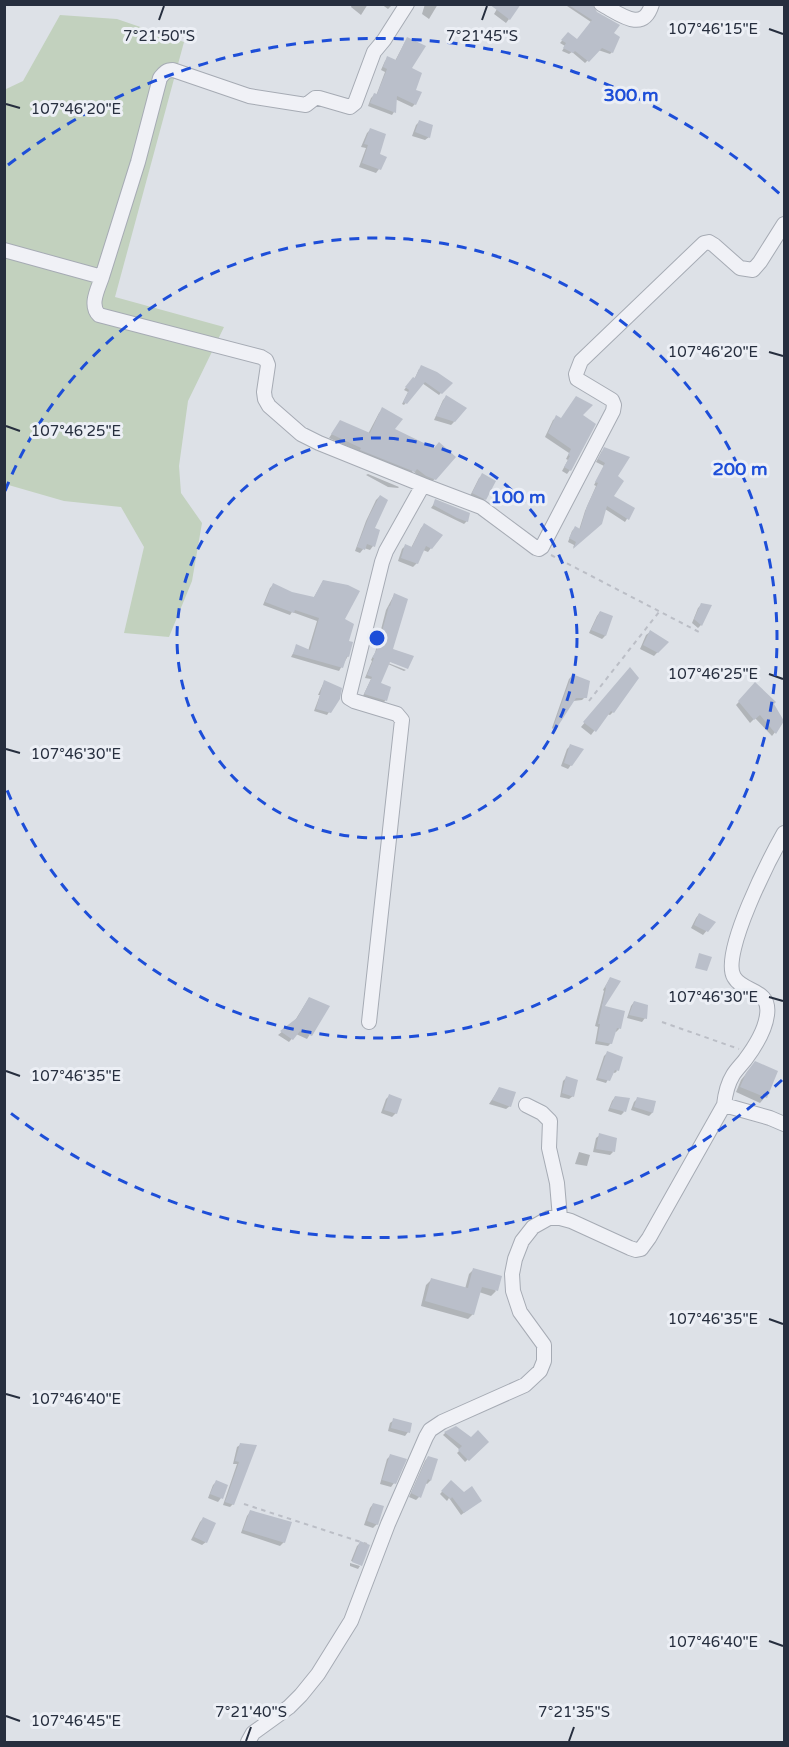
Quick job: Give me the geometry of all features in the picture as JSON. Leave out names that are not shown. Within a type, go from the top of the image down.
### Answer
[{"type":"street","points":[[407,4],[384,40],[374,51],[355,103],[350,107],[319,98],[315,98],[306,105],[249,96],[173,70],[164,73],[160,78],[138,162],[102,277],[94,306],[96,313],[261,357],[268,365],[265,399],[269,406],[301,434],[481,507],[539,549],[545,544],[613,411],[612,400],[577,379],[576,374],[581,361],[704,243],[709,242],[714,245],[740,268],[753,270],[784,224]]},
{"type":"street","points":[[601,4],[631,19],[638,20],[645,19],[650,13],[652,4]]},
{"type":"street","points":[[4,250],[102,277]]},
{"type":"street","points":[[369,1022],[402,720],[397,714],[354,701],[349,696],[382,562],[423,484]]},
{"type":"street","points":[[248,1743],[254,1733],[301,1695],[318,1674],[357,1611],[388,1524],[430,1430],[442,1422],[525,1385],[540,1371],[544,1361],[544,1345],[520,1312],[513,1291],[512,1274],[522,1241],[533,1227],[549,1218],[560,1218],[636,1250],[641,1249],[649,1238],[724,1105],[732,1076],[750,1052],[767,1016],[765,1000],[759,993],[738,982],[731,970],[731,963],[740,927],[753,893],[784,833]]},
{"type":"street","points":[[526,1105],[542,1113],[550,1121],[549,1148],[557,1183],[560,1218]]},
{"type":"street","points":[[724,1105],[784,1124]]},
{"type":"path","points":[[539,549],[701,633]]},
{"type":"path","points":[[589,701],[659,612]]},
{"type":"path","points":[[662,1023],[750,1052]]},
{"type":"path","points":[[244,1504],[380,1548]]},
{"type":"green space","points":[[60,15],[117,19],[184,42],[115,297],[224,327],[188,401],[179,466],[181,493],[202,523],[192,581],[169,637],[124,633],[144,547],[121,507],[64,501],[5,484],[4,90],[23,81]]},
{"type":"building","points":[[489,4],[521,4],[510,20]]},
{"type":"building","points":[[567,4],[592,4],[597,12],[620,25],[614,33],[620,37],[613,53],[602,48],[589,62],[575,51],[573,53],[563,48],[566,43],[561,40],[568,32],[577,39],[592,20]]},
{"type":"building","points":[[407,37],[426,46],[412,68],[422,73],[416,90],[422,92],[416,105],[397,96],[396,113],[370,103],[374,93],[377,94],[387,69],[383,67],[387,56],[396,60]]},
{"type":"building","points":[[419,120],[433,125],[430,138],[415,132]]},
{"type":"building","points":[[370,128],[386,134],[380,154],[387,157],[381,170],[362,163],[368,145],[364,144]]},
{"type":"building","points":[[421,365],[453,383],[442,394],[425,382],[407,404],[403,402],[409,390],[405,387],[413,377],[415,378]]},
{"type":"building","points":[[446,395],[467,408],[455,422],[436,416]]},
{"type":"building","points":[[576,396],[593,405],[583,415],[596,424],[571,471],[564,467],[571,449],[548,433],[556,415],[561,418]]},
{"type":"building","points":[[382,407],[403,419],[395,429],[434,448],[439,442],[456,457],[436,480],[417,469],[415,472],[360,450],[361,448],[331,434],[340,420],[370,433]]},
{"type":"building","points":[[604,447],[630,457],[618,476],[624,481],[614,496],[635,508],[629,520],[607,506],[602,524],[573,549],[576,542],[569,538],[575,526],[580,529],[587,506],[598,483],[595,482],[605,463],[598,459]]},
{"type":"building","points":[[482,473],[496,481],[486,500],[472,493]]},
{"type":"building","points":[[380,495],[388,500],[375,528],[380,530],[375,547],[367,544],[365,550],[357,547]]},
{"type":"building","points":[[435,499],[470,513],[468,522],[433,505]]},
{"type":"building","points":[[424,523],[443,535],[432,549],[426,546],[418,564],[401,558],[405,544],[412,547]]},
{"type":"building","points":[[323,580],[348,585],[360,591],[345,619],[354,624],[349,641],[353,642],[343,668],[293,654],[296,644],[310,650],[319,618],[295,610],[294,613],[265,602],[273,583],[292,592],[314,597]]},
{"type":"building","points":[[394,593],[408,599],[393,649],[414,656],[408,669],[390,662],[381,683],[391,687],[387,701],[364,694],[372,677],[367,675]]},
{"type":"building","points":[[701,603],[712,605],[702,626],[694,619]]},
{"type":"building","points":[[600,611],[613,616],[606,636],[591,630]]},
{"type":"building","points":[[650,630],[669,642],[658,653],[643,645]]},
{"type":"building","points":[[630,667],[639,678],[614,713],[611,711],[596,732],[583,722]]},
{"type":"building","points":[[572,674],[590,681],[587,698],[576,698],[558,726],[554,725]]},
{"type":"building","points":[[324,680],[342,688],[340,699],[331,713],[316,709]]},
{"type":"building","points":[[755,682],[776,702],[774,704],[784,721],[776,734],[760,715],[754,720],[738,701]]},
{"type":"building","points":[[570,744],[584,749],[572,766],[564,763]]},
{"type":"building","points":[[699,913],[716,922],[708,932],[694,925]]},
{"type":"building","points":[[699,953],[712,957],[707,971],[695,968]]},
{"type":"building","points":[[610,977],[621,981],[605,1006],[625,1011],[621,1029],[617,1028],[612,1044],[597,1041],[605,987]]},
{"type":"building","points":[[309,997],[330,1006],[312,1036],[300,1031],[293,1040],[280,1031],[297,1018]]},
{"type":"building","points":[[634,1001],[648,1005],[647,1019],[629,1015]]},
{"type":"building","points":[[607,1051],[623,1057],[619,1071],[615,1070],[610,1081],[598,1078]]},
{"type":"building","points":[[755,1061],[778,1071],[767,1098],[740,1087]]},
{"type":"building","points":[[566,1076],[578,1080],[574,1097],[562,1093]]},
{"type":"building","points":[[499,1087],[516,1092],[511,1107],[492,1100]]},
{"type":"building","points":[[389,1094],[402,1099],[397,1114],[384,1110]]},
{"type":"building","points":[[615,1096],[630,1098],[626,1112],[610,1108]]},
{"type":"building","points":[[637,1097],[656,1101],[653,1113],[634,1107]]},
{"type":"building","points":[[599,1133],[617,1138],[615,1152],[596,1149]]},
{"type":"building","points":[[473,1268],[502,1276],[498,1291],[482,1287],[474,1315],[425,1301],[431,1278],[468,1288]]},
{"type":"building","points":[[393,1418],[412,1423],[410,1433],[391,1428]]},
{"type":"building","points":[[456,1426],[471,1437],[478,1430],[489,1442],[469,1461],[458,1450],[462,1446],[444,1432]]},
{"type":"building","points":[[240,1443],[257,1445],[234,1505],[225,1502],[239,1462],[235,1461]]},
{"type":"building","points":[[390,1454],[407,1459],[396,1484],[382,1480]]},
{"type":"building","points":[[428,1456],[438,1459],[431,1481],[428,1479],[421,1498],[411,1493]]},
{"type":"building","points":[[216,1480],[228,1485],[223,1499],[210,1494]]},
{"type":"building","points":[[451,1480],[464,1492],[472,1486],[482,1501],[464,1513],[452,1497],[451,1499],[441,1491]]},
{"type":"building","points":[[373,1503],[384,1506],[378,1525],[367,1521]]},
{"type":"building","points":[[250,1510],[292,1522],[285,1543],[243,1530]]},
{"type":"building","points":[[203,1517],[216,1523],[207,1543],[194,1537]]},
{"type":"building","points":[[360,1541],[370,1545],[362,1566],[352,1562]]}]
